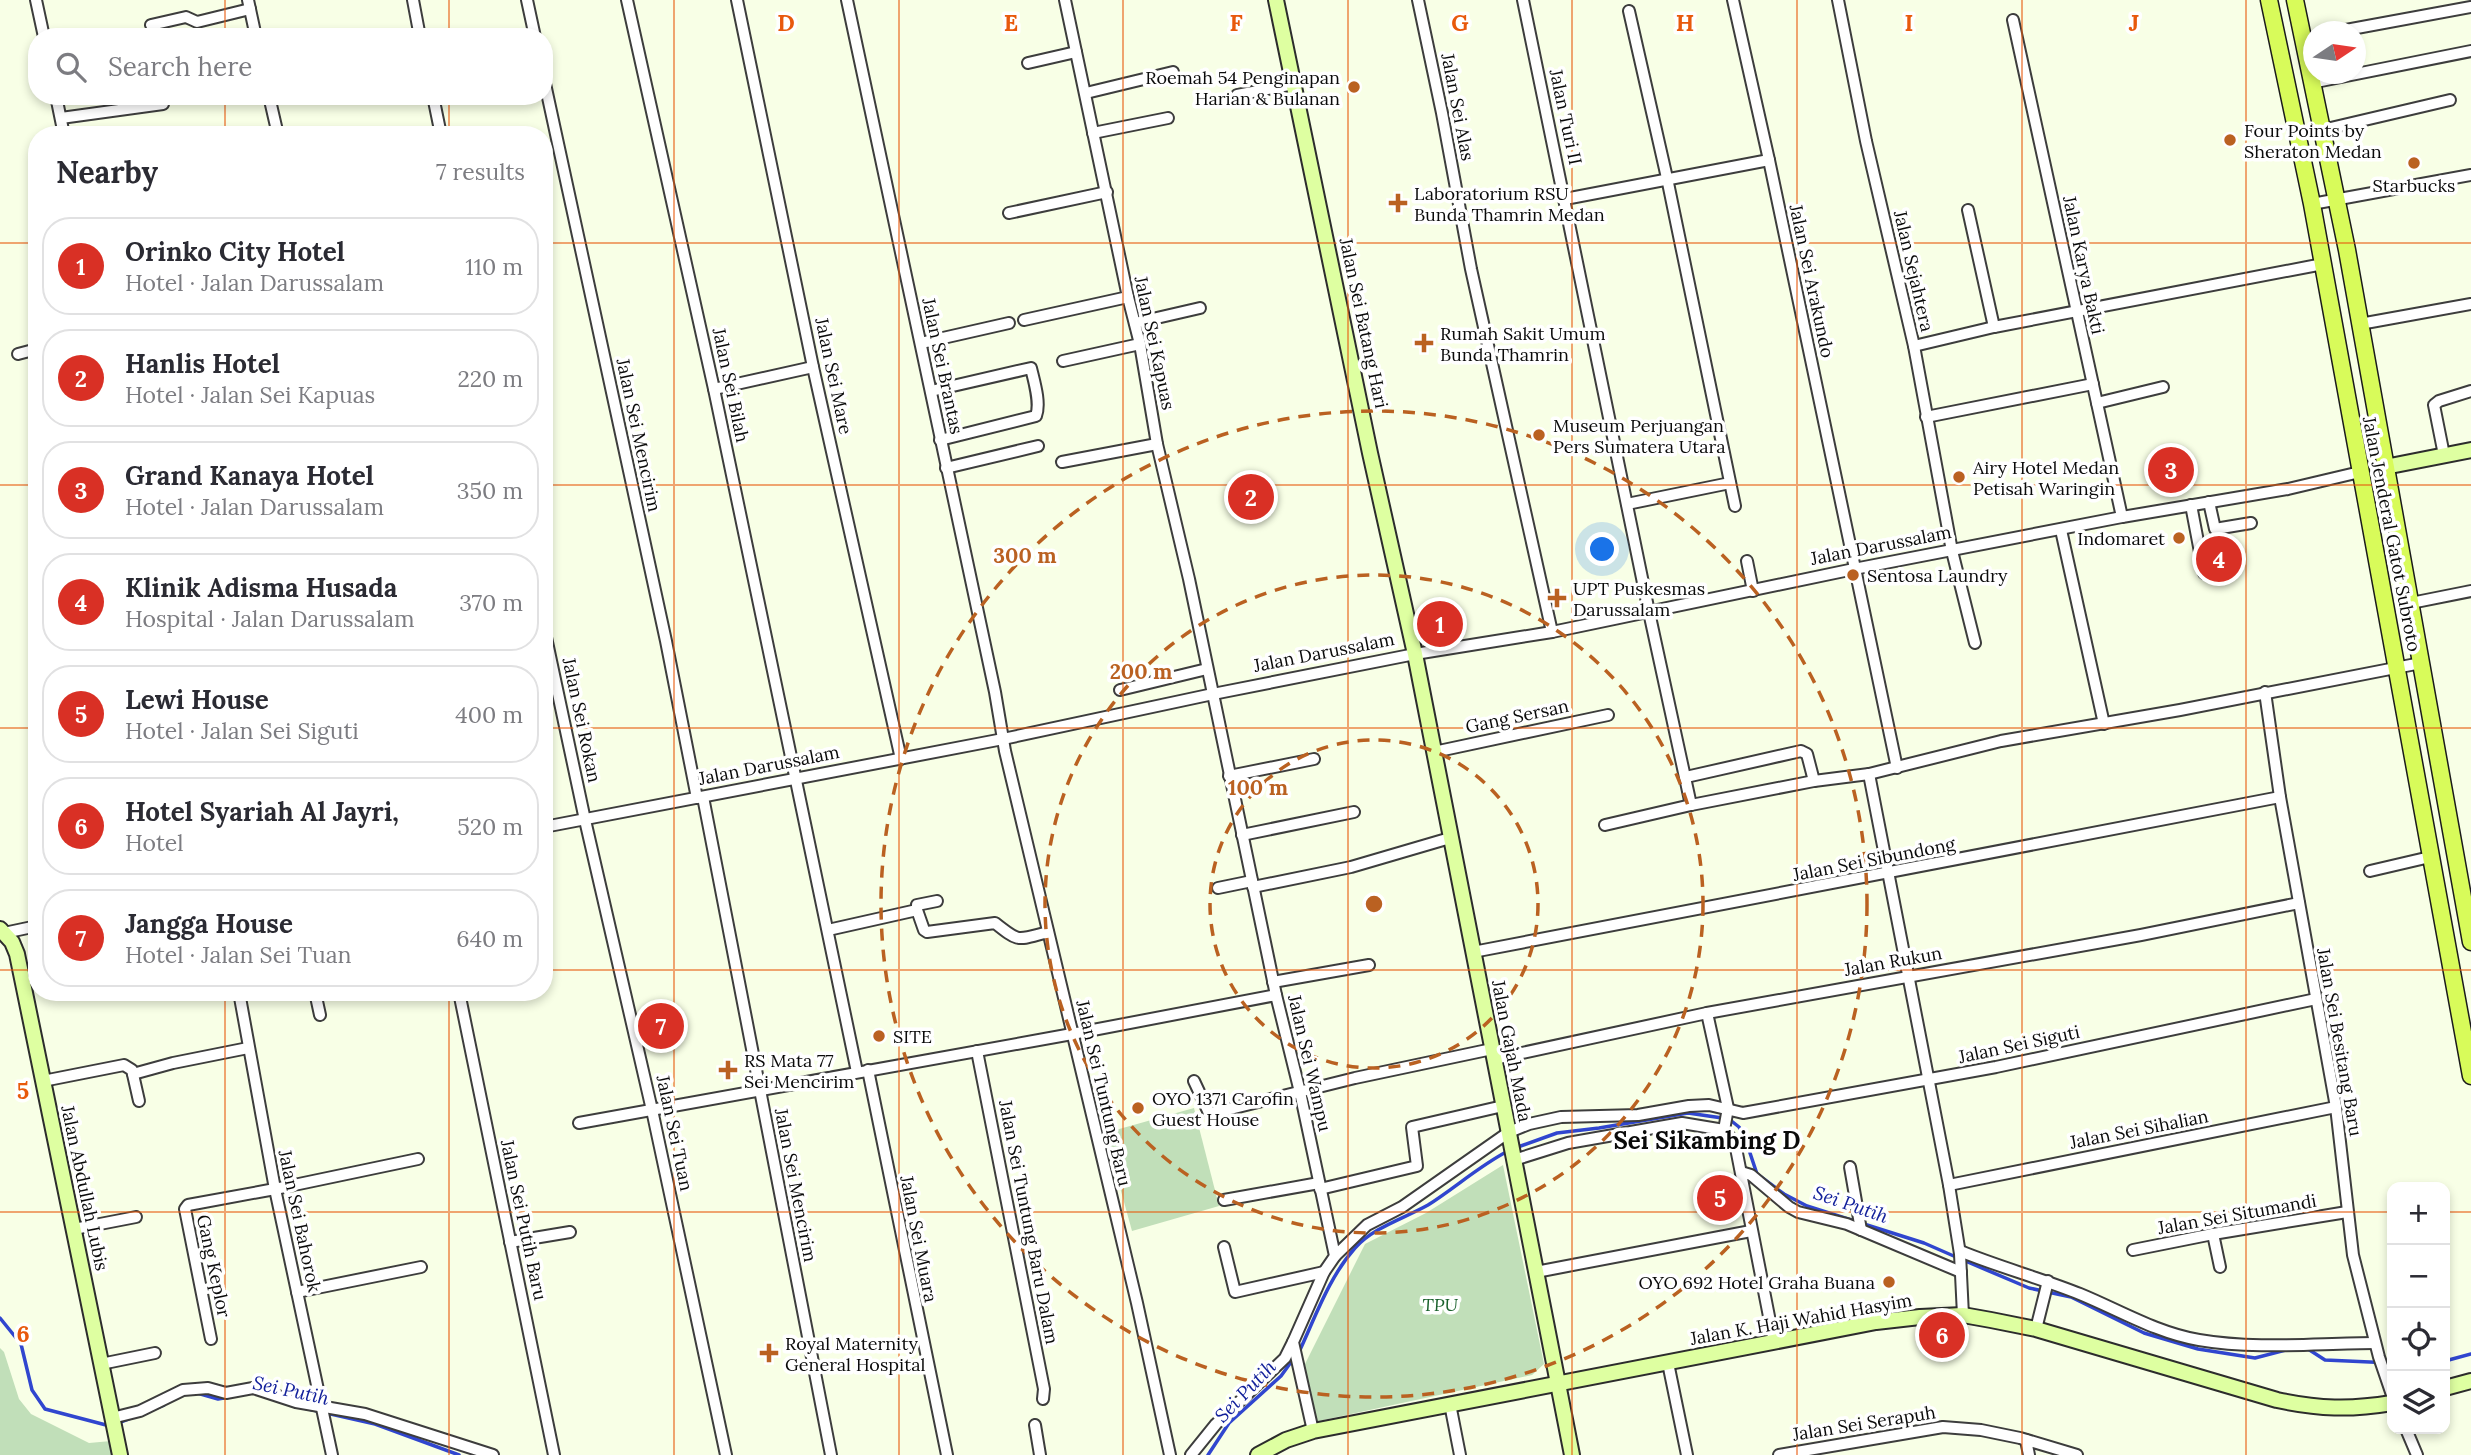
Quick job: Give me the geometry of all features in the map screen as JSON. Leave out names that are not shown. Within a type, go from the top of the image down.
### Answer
[{"type":"main road","name":"Jalan Jenderal Gatot Subroto","points":[[2269,0],[2312,204],[2471,1076]]},
{"type":"main road","name":"Jalan Jenderal Gatot Subroto","points":[[2295,0],[2303,22]]},
{"type":"main road","name":"Jalan Jenderal Gatot Subroto","points":[[2311,84],[2336,198],[2468,903],[2471,942]]},
{"type":"main road","points":[[2360,472],[2385,467]]},
{"type":"main road","points":[[2441,909],[2468,903]]},
{"type":"street","points":[[36,0],[42,28]]},
{"type":"street","points":[[412,0],[418,28]]},
{"type":"street","points":[[527,0],[533,28]]},
{"type":"street","name":"Jalan Sei Bilah","points":[[627,0],[714,388],[828,930]]},
{"type":"street","name":"Jalan Sei Mare","points":[[737,0],[813,367],[901,759]]},
{"type":"street","name":"Jalan Sei Brantas","points":[[847,0],[1003,739]]},
{"type":"street","name":"Jalan Sei Kapuas","points":[[1065,0],[1140,344],[1157,444],[1213,694]]},
{"type":"street","name":"Jalan Sei Batang Hari","points":[[1276,0],[1370,453],[1415,654]]},
{"type":"street","name":"Jalan Sei Alas","points":[[1418,0],[1471,269],[1552,632]]},
{"type":"street","name":"Jalan Turi II","points":[[1524,0],[1691,805]]},
{"type":"street","name":"Jalan Sei Arakundo","points":[[1734,0],[1897,768]]},
{"type":"street","name":"Jalan Sejahtera","points":[[1838,0],[1866,141],[1914,346],[1952,551],[1975,643]]},
{"type":"street","points":[[151,25],[186,18],[197,22],[249,5],[254,28]]},
{"type":"street","points":[[2366,26],[2471,7]]},
{"type":"street","points":[[1629,11],[1667,178],[1735,506]]},
{"type":"street","name":"Jalan Karya Bakti","points":[[2013,20],[2122,517]]},
{"type":"street","points":[[2366,72],[2471,51]]},
{"type":"street","points":[[1028,62],[1076,52]]},
{"type":"street","points":[[1086,93],[1173,72]]},
{"type":"street","points":[[1237,95],[1294,84]]},
{"type":"street","points":[[2322,130],[2450,100]]},
{"type":"street","points":[[58,105],[62,126]]},
{"type":"street","points":[[61,118],[156,105]]},
{"type":"street","points":[[271,105],[276,126]]},
{"type":"street","points":[[435,105],[439,126]]},
{"type":"street","name":"Jalan Sei Mencirim","points":[[550,105],[700,798],[831,1455]]},
{"type":"street","points":[[1093,133],[1168,118]]},
{"type":"street","points":[[1565,199],[1769,160]]},
{"type":"street","points":[[2312,204],[2471,175]]},
{"type":"street","points":[[1009,213],[1107,192]]},
{"type":"street","points":[[1968,210],[1994,327]]},
{"type":"street","points":[[1914,346],[1994,327],[2323,264]]},
{"type":"street","points":[[1024,320],[1128,297]]},
{"type":"street","points":[[2360,324],[2471,304]]},
{"type":"street","points":[[1135,323],[1200,308]]},
{"type":"street","points":[[921,344],[1009,323]]},
{"type":"street","points":[[1063,361],[1140,344]]},
{"type":"street","points":[[18,354],[28,351]]},
{"type":"street","points":[[714,388],[813,367]]},
{"type":"street","points":[[931,391],[1031,368],[1034,381],[1038,410],[1036,415],[940,440]]},
{"type":"street","points":[[1926,417],[2093,384]]},
{"type":"street","points":[[2096,402],[2163,387]]},
{"type":"street","points":[[2444,455],[2434,405],[2471,391]]},
{"type":"street","points":[[1062,462],[1157,444]]},
{"type":"street","points":[[946,468],[1038,446]]},
{"type":"street","points":[[2385,467],[2471,450]]},
{"type":"street","name":"Jalan Darussalam","points":[[553,826],[1003,739],[1415,654],[1552,632],[1854,569],[2122,517],[2288,489],[2360,472]]},
{"type":"street","points":[[1627,504],[1730,483]]},
{"type":"street","points":[[2209,502],[2215,529],[2251,523]]},
{"type":"street","points":[[2191,505],[2204,573]]},
{"type":"street","points":[[2061,530],[2104,724]]},
{"type":"street","points":[[1747,561],[1753,591]]},
{"type":"street","points":[[2411,603],[2471,591]]},
{"type":"street","name":"Jalan Gajah Mada","points":[[1415,654],[1572,1455]]},
{"type":"street","points":[[1605,825],[1814,781],[1869,774],[2001,741],[2421,663]]},
{"type":"street","points":[[1120,690],[1207,669]]},
{"type":"street","name":"Jalan Sei Rokan","points":[[553,670],[585,820]]},
{"type":"street","name":"Jalan Sei Besitang Baru","points":[[2264,692],[2280,797],[2336,1107],[2353,1255],[2387,1380]]},
{"type":"street","name":"Jalan Sei Wampu","points":[[1213,694],[1273,982],[1335,1256]]},
{"type":"street","name":"Gang Sersan","points":[[1434,752],[1608,715]]},
{"type":"street","name":"Jalan Sei Tuntung Baru","points":[[1003,739],[1137,1303],[1170,1455]]},
{"type":"street","points":[[1686,777],[1801,751],[1807,754],[1814,781]]},
{"type":"street","points":[[1229,776],[1314,759]]},
{"type":"street","points":[[1869,774],[1927,1080],[1950,1185],[1960,1252],[1963,1315]]},
{"type":"street","name":"Jalan Sei Sibundong","points":[[1474,952],[2280,797]]},
{"type":"street","points":[[1242,835],[1354,812]]},
{"type":"street","name":"Jalan Sei Tuan","points":[[585,820],[652,1110],[726,1455]]},
{"type":"street","points":[[1218,888],[1350,867],[1450,838]]},
{"type":"street","points":[[2371,871],[2430,857]]},
{"type":"street","points":[[937,901],[917,905],[924,930],[927,932],[995,923],[1014,938],[1048,932]]},
{"type":"street","name":"Jalan Rukun","points":[[1194,1081],[1197,1091],[1211,1112],[1493,1054],[2141,935],[2299,903]]},
{"type":"street","points":[[828,930],[917,910]]},
{"type":"street","points":[[1,932],[28,928]]},
{"type":"street","name":"Jalan Sei Muara","points":[[828,930],[863,1071],[947,1455]]},
{"type":"street","name":"Jalan Abdullah Lubis","points":[[1,932],[17,954],[120,1455]]},
{"type":"street","points":[[1273,982],[1369,965]]},
{"type":"street","points":[[579,1123],[1276,995]]},
{"type":"street","name":"Jalan Sei Siguti","points":[[1726,1119],[1743,1113],[2009,1065],[2316,999]]},
{"type":"street","name":"Jalan Sei Bahorok","points":[[240,1001],[275,1189],[332,1455]]},
{"type":"street","points":[[317,1001],[320,1015]]},
{"type":"street","name":"Jalan Sei Putih Baru","points":[[462,1001],[554,1455]]},
{"type":"street","points":[[1707,1013],[1726,1119],[1735,1143],[1774,1342]]},
{"type":"street","points":[[133,1074],[248,1048]]},
{"type":"street","name":"Jalan Sei Tuntung Baru Dalam","points":[[977,1051],[1044,1389],[1042,1399]]},
{"type":"street","points":[[43,1081],[121,1064],[130,1068],[133,1074],[139,1101]]},
{"type":"street","points":[[1191,1455],[1216,1424],[1285,1358],[1294,1345],[1324,1272],[1335,1256],[1367,1225],[1402,1207],[1509,1134],[1529,1124],[1561,1117],[1638,1115],[1699,1105],[1726,1119]]},
{"type":"street","points":[[1224,1200],[1319,1186],[1417,1166],[1413,1126],[1503,1106]]},
{"type":"street","name":"Jalan Sei Sihalian","points":[[1950,1185],[2336,1107]]},
{"type":"street","points":[[1514,1157],[1579,1140],[1682,1123],[1726,1119]]},
{"type":"street","points":[[275,1189],[418,1159]]},
{"type":"street","points":[[1850,1167],[1860,1225]]},
{"type":"street","points":[[1741,1172],[1751,1175],[1788,1207],[1860,1225],[1961,1269]]},
{"type":"street","name":"Gang Keplor","points":[[211,1339],[186,1206],[275,1189]]},
{"type":"street","name":"Jalan Sei Situmandi","points":[[2133,1250],[2347,1212]]},
{"type":"street","points":[[74,1228],[136,1217]]},
{"type":"street","points":[[1536,1272],[1751,1231]]},
{"type":"street","points":[[510,1242],[570,1232]]},
{"type":"street","points":[[2213,1234],[2220,1267]]},
{"type":"street","points":[[1224,1247],[1235,1292],[1324,1272]]},
{"type":"street","points":[[1960,1252],[2022,1275],[2046,1288],[2112,1307],[2164,1332],[2199,1340],[2274,1345],[2375,1343]]},
{"type":"street","points":[[297,1292],[421,1267]]},
{"type":"street","points":[[2036,1329],[2046,1288]]},
{"type":"street","name":"Jalan K. Haji Wahid Hasyim","points":[[1265,1453],[1286,1440],[1312,1431],[1876,1322],[1963,1315],[2036,1329],[2277,1400],[2307,1406],[2347,1409],[2387,1404]]},
{"type":"street","points":[[1294,1345],[1312,1431]]},
{"type":"street","points":[[101,1364],[155,1353]]},
{"type":"street","points":[[1668,1363],[1687,1455]]},
{"type":"street","points":[[2450,1387],[2471,1381]]},
{"type":"street","points":[[112,1418],[140,1411],[179,1391],[201,1387],[226,1393],[253,1388],[323,1411],[365,1414],[493,1455]]},
{"type":"street","points":[[1450,1404],[1460,1455]]},
{"type":"street","points":[[1035,1425],[1040,1455]]},
{"type":"street","name":"Jalan Sei Serapuh","points":[[1779,1455],[1943,1427],[1981,1430],[2077,1455]]},
{"type":"street","points":[[2408,1434],[2417,1455]]},
{"type":"street","points":[[2026,1440],[2029,1455]]},
{"type":"green space","points":[[1194,1108],[1219,1206],[1132,1231],[1105,1133]]},
{"type":"green space","name":"TPU","points":[[1503,1165],[1544,1364],[1532,1375],[1314,1422],[1303,1368],[1365,1244],[1426,1213]]},
{"type":"green space","points":[[0,1348],[4,1352],[19,1399],[31,1414],[89,1443],[111,1441],[114,1455],[0,1455]]},
{"type":"waterway","name":"Sei Putih","points":[[1515,1148],[1557,1133],[1688,1113],[1729,1119],[1744,1135],[1757,1174],[1784,1194],[1807,1206],[1924,1243],[1956,1257]]},
{"type":"waterway","name":"Sei Putih","points":[[1299,1352],[1330,1285],[1355,1248],[1380,1229],[1428,1205],[1508,1151]]},
{"type":"waterway","name":"Sei Putih","points":[[1963,1260],[2029,1288],[2071,1297],[2144,1333],[2198,1349],[2255,1358],[2290,1349]]},
{"type":"waterway","name":"Sei Putih","points":[[0,1318],[21,1344],[32,1390],[45,1409],[106,1425]]},
{"type":"waterway","name":"Sei Putih","points":[[2308,1349],[2325,1360],[2387,1363]]},
{"type":"waterway","name":"Sei Putih","points":[[2450,1360],[2471,1354]]},
{"type":"waterway","name":"Sei Putih","points":[[1208,1455],[1229,1423],[1281,1376],[1294,1358]]},
{"type":"waterway","name":"Sei Putih","points":[[197,1393],[218,1399],[230,1397]]},
{"type":"waterway","name":"Sei Putih","points":[[118,1423],[164,1405]]},
{"type":"waterway","name":"Sei Putih","points":[[304,1408],[375,1424],[459,1455]]},
{"type":"place","name":"Roemah 54 Penginapan Harian & Bulanan","points":[[1354,87]]},
{"type":"place","name":"Four Points by Sheraton Medan","points":[[2230,140]]},
{"type":"place","name":"Starbucks","points":[[2414,163]]},
{"type":"place","name":"Laboratorium RSU Bunda Thamrin Medan","points":[[1398,203]]},
{"type":"place","name":"Rumah Sakit Umum Bunda Thamrin","points":[[1424,343]]},
{"type":"place","name":"Museum Perjuangan Pers Sumatera Utara","points":[[1539,435]]},
{"type":"place","name":"Grand Kanaya Hotel","points":[[2171,470]]},
{"type":"place","name":"Airy Hotel Medan Petisah Waringin","points":[[1959,477]]},
{"type":"place","name":"Hanlis Hotel","points":[[1251,497]]},
{"type":"place","name":"Indomaret","points":[[2179,538]]},
{"type":"place","name":"Klinik Adisma Husada","points":[[2219,559]]},
{"type":"place","name":"Sentosa Laundry","points":[[1853,575]]},
{"type":"place","name":"UPT Puskesmas Darussalam","points":[[1557,598]]},
{"type":"place","name":"Orinko City Hotel","points":[[1440,624]]},
{"type":"place","name":"Jangga House","points":[[661,1026]]},
{"type":"place","name":"SITE","points":[[879,1036]]},
{"type":"place","name":"RS Mata 77 Sei Mencirim","points":[[728,1070]]},
{"type":"place","name":"OYO 1371 Carofin Guest House","points":[[1138,1108]]},
{"type":"place","name":"Lewi House","points":[[1720,1198]]},
{"type":"place","name":"OYO 692 Hotel Graha Buana","points":[[1889,1282]]},
{"type":"place","name":"Hotel Syariah Al Jayri,","points":[[1942,1335]]},
{"type":"place","name":"Royal Maternity General Hospital","points":[[769,1353]]},
{"type":"district","name":"Sei Sikambing D","points":[[1707,1140]]}]
